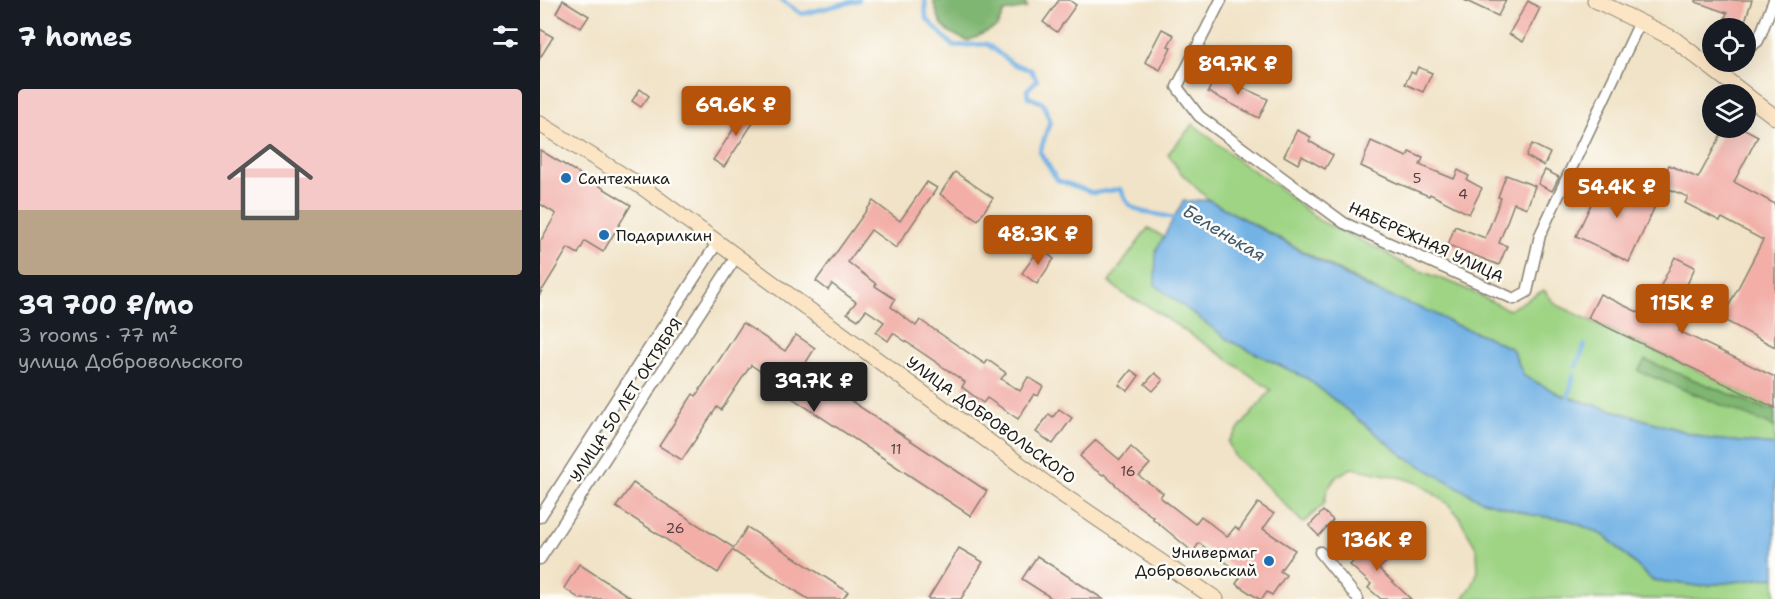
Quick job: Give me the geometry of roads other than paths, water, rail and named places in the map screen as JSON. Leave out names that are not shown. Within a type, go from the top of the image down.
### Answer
[{"type":"street","name":"НАБЕРЕЖНАЯ УЛИЦА","points":[[1221,0],[1177,87],[1199,116],[1344,223],[1514,299],[1527,292],[1540,235],[1640,22]]},
{"type":"street","points":[[1595,0],[1674,39],[1702,61]]},
{"type":"street","points":[[1756,42],[1774,0]]},
{"type":"street","points":[[1716,72],[1732,84]]},
{"type":"street","points":[[1756,103],[1775,117]]},
{"type":"street","name":"УЛИЦА ДОБРОВОЛЬСКОГО","points":[[540,124],[642,187],[1048,484],[1216,599]]},
{"type":"street","name":"УЛИЦА 50 ЛЕТ ОКТЯБРЯ","points":[[540,517],[717,243]]},
{"type":"street","name":"УЛИЦА 50 ЛЕТ ОКТЯБРЯ","points":[[540,559],[736,257]]},
{"type":"street","points":[[1320,552],[1358,599]]},
{"type":"water","points":[[1209,200],[1368,288],[1434,313],[1453,324],[1512,349],[1524,376],[1561,395],[1709,439],[1775,445],[1775,577],[1699,586],[1652,580],[1605,536],[1569,520],[1532,515],[1480,500],[1405,457],[1308,379],[1230,341],[1155,285],[1156,251],[1183,201]]},
{"type":"waterway","name":"Беленькая","points":[[781,0],[802,14],[859,0]]},
{"type":"waterway","name":"Беленькая","points":[[925,0],[926,18],[953,46],[987,44],[1013,64],[1031,70],[1037,80],[1027,90],[1028,97],[1043,103],[1050,121],[1040,152],[1057,180],[1094,193],[1121,189],[1133,207],[1180,221]]},
{"type":"waterway","points":[[1576,367],[1585,345]]},
{"type":"waterway","points":[[1567,403],[1574,374]]},
{"type":"place","name":"Сантехника","points":[[566,178]]},
{"type":"place","name":"Подарилкин","points":[[604,235]]},
{"type":"place","name":"Универмаг Добровольский","points":[[1269,561]]}]
